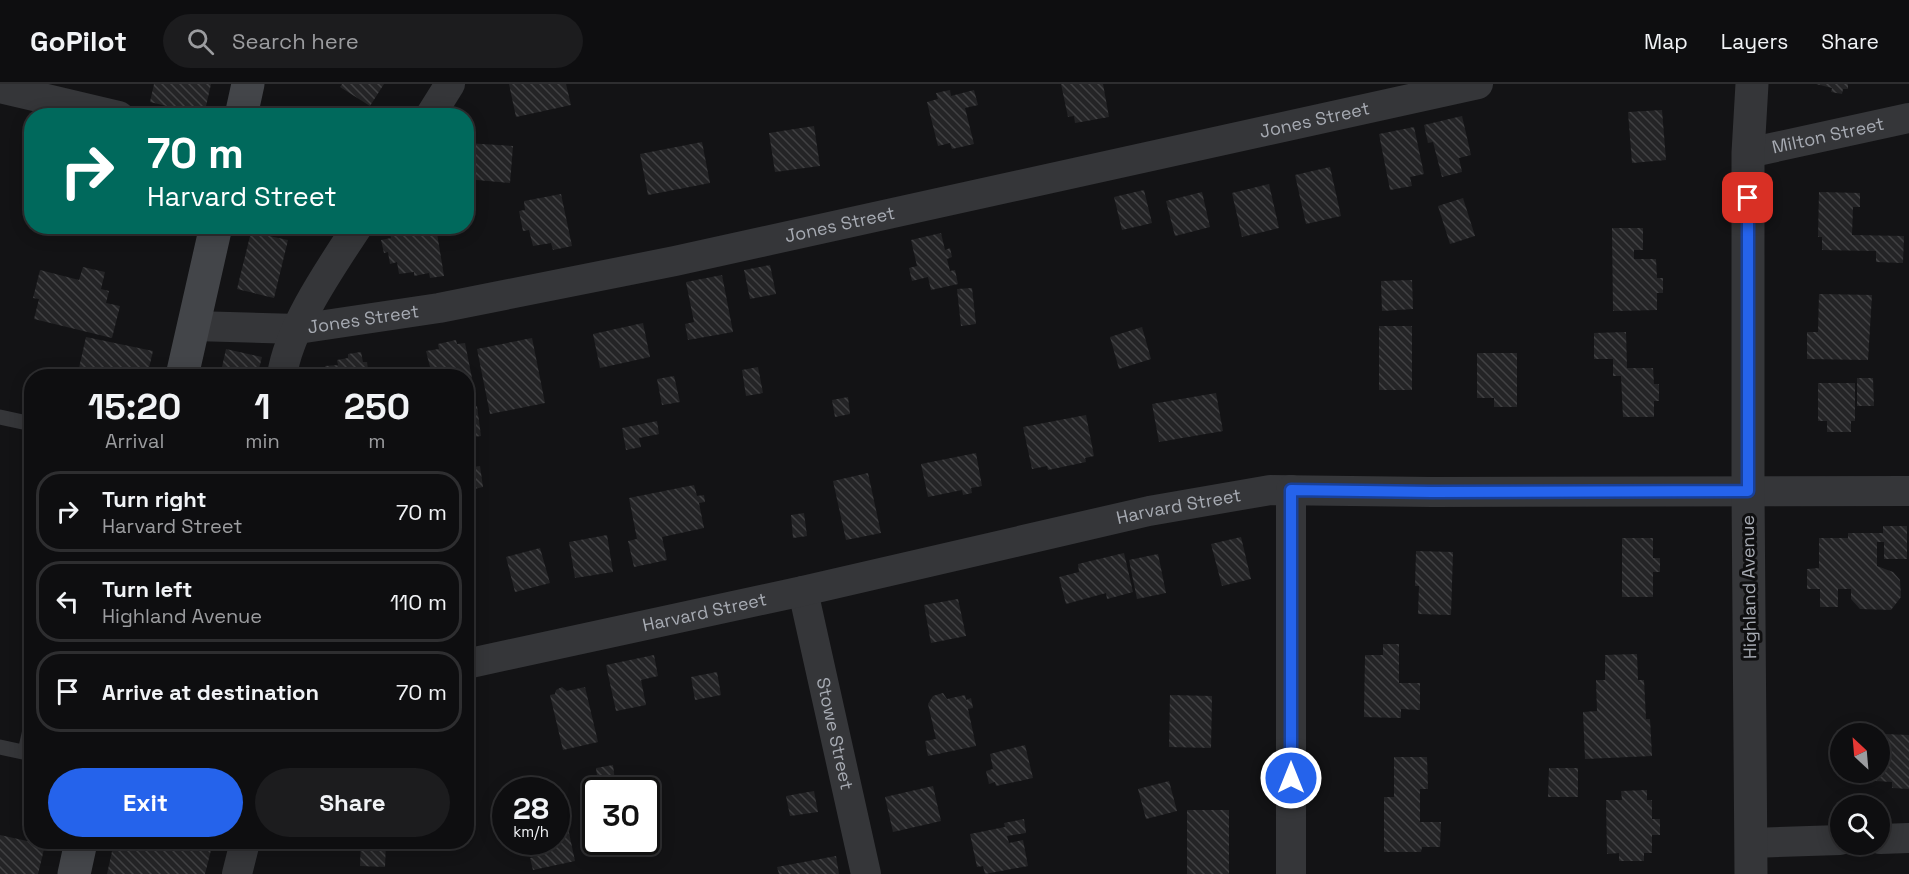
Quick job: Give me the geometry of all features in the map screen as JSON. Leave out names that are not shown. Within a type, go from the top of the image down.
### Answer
[{"type":"main road","points":[[243,108],[248,84]]},
{"type":"main road","points":[[184,369],[214,234]]},
{"type":"main road","points":[[74,874],[79,849]]},
{"type":"street","points":[[435,108],[450,84]]},
{"type":"street","name":"Jones Street","points":[[194,326],[298,329],[439,309],[675,261],[1479,84]]},
{"type":"street","name":"Highland Avenue","points":[[1751,859],[1748,153],[1752,84]]},
{"type":"street","points":[[0,88],[85,108]]},
{"type":"street","name":"Milton Street","points":[[1748,153],[1909,118]]},
{"type":"street","points":[[284,369],[288,351],[322,281],[353,234]]},
{"type":"street","name":"Harvard Street","points":[[474,662],[803,591],[1149,511],[1270,490],[1909,491]]},
{"type":"street","points":[[1291,490],[1291,874]]},
{"type":"street","name":"Stowe Street","points":[[803,591],[866,874]]},
{"type":"street","points":[[1890,839],[1909,838]]},
{"type":"street","points":[[1751,859],[1830,842]]},
{"type":"street","points":[[237,874],[243,849]]},
{"type":"lane","points":[[0,417],[24,422]]},
{"type":"lane","points":[[0,747],[24,752]]},
{"type":"building","points":[[154,84],[211,84],[206,108],[175,108],[150,102]]},
{"type":"building","points":[[342,84],[384,84],[370,106],[340,87]]},
{"type":"building","points":[[509,84],[566,84],[571,105],[516,117]]},
{"type":"building","points":[[1061,84],[1103,84],[1109,117],[1075,123],[1074,116],[1068,117]]},
{"type":"building","points":[[1816,84],[1848,84],[1848,89],[1843,89],[1842,94],[1831,92],[1832,88]]},
{"type":"building","points":[[950,90],[951,96],[974,90],[978,105],[965,108],[974,144],[952,149],[950,143],[938,146],[927,102],[938,99],[936,93]]},
{"type":"building","points":[[1662,110],[1666,160],[1632,163],[1628,112]]},
{"type":"building","points":[[1462,116],[1471,155],[1459,158],[1462,172],[1442,177],[1433,142],[1428,143],[1424,125]]},
{"type":"building","points":[[814,126],[820,166],[775,172],[769,133]]},
{"type":"building","points":[[1414,127],[1424,174],[1410,177],[1412,186],[1390,190],[1379,134]]},
{"type":"building","points":[[702,142],[710,183],[648,195],[640,154]]},
{"type":"building","points":[[474,144],[513,146],[510,183],[474,180]]},
{"type":"building","points":[[1330,167],[1341,216],[1306,224],[1295,175]]},
{"type":"building","points":[[1269,184],[1279,228],[1242,237],[1232,193]]},
{"type":"building","points":[[1144,190],[1152,223],[1122,230],[1114,197]]},
{"type":"building","points":[[1202,192],[1210,227],[1175,236],[1166,201]]},
{"type":"building","points":[[1819,192],[1860,193],[1860,207],[1853,207],[1852,235],[1904,236],[1903,263],[1876,262],[1876,251],[1822,250],[1822,237],[1818,237]]},
{"type":"building","points":[[561,194],[572,246],[553,250],[551,243],[533,246],[529,230],[523,231],[519,211],[525,210],[524,201]]},
{"type":"building","points":[[1463,198],[1475,236],[1450,244],[1438,206]]},
{"type":"building","points":[[1612,228],[1643,228],[1643,250],[1634,250],[1634,259],[1656,259],[1657,278],[1663,278],[1663,293],[1657,293],[1657,310],[1613,311]]},
{"type":"building","points":[[941,233],[945,250],[950,248],[952,257],[947,259],[950,271],[955,270],[958,284],[931,290],[928,277],[912,281],[909,268],[917,266],[911,240]]},
{"type":"building","points":[[251,234],[288,240],[274,298],[237,289]]},
{"type":"building","points":[[390,234],[437,234],[444,276],[430,278],[429,273],[414,276],[414,272],[399,274],[397,262],[390,264],[388,252],[384,253],[381,240],[391,238]]},
{"type":"building","points":[[770,265],[776,294],[750,299],[744,270]]},
{"type":"building","points":[[83,267],[105,272],[101,289],[109,291],[106,303],[120,306],[112,338],[34,319],[39,299],[33,298],[40,270],[79,280]]},
{"type":"building","points":[[722,275],[733,332],[688,340],[685,324],[694,322],[686,282]]},
{"type":"building","points":[[1412,280],[1413,309],[1382,311],[1381,281]]},
{"type":"building","points":[[972,288],[976,324],[961,326],[957,289]]},
{"type":"building","points":[[1819,294],[1872,295],[1868,360],[1807,359],[1807,332],[1818,332]]},
{"type":"building","points":[[643,323],[650,357],[600,368],[593,334]]},
{"type":"building","points":[[1379,326],[1412,326],[1412,390],[1379,390]]},
{"type":"building","points":[[1142,327],[1151,359],[1119,369],[1110,337]]},
{"type":"building","points":[[1626,332],[1627,368],[1653,368],[1654,384],[1659,384],[1659,401],[1654,401],[1654,417],[1623,417],[1621,376],[1613,376],[1613,359],[1594,359],[1594,333]]},
{"type":"building","points":[[86,337],[153,351],[149,369],[79,368]]},
{"type":"building","points":[[532,338],[545,403],[490,414],[477,349]]},
{"type":"building","points":[[456,340],[457,344],[465,343],[470,369],[425,369],[430,367],[426,351],[439,349],[438,344]]},
{"type":"building","points":[[226,349],[262,357],[259,369],[222,369]]},
{"type":"building","points":[[361,352],[363,362],[367,362],[368,369],[325,369],[325,366],[338,365],[337,360],[348,358],[348,354]]},
{"type":"building","points":[[1477,353],[1517,353],[1517,407],[1494,407],[1494,398],[1477,398]]},
{"type":"building","points":[[758,367],[763,393],[746,396],[742,370]]},
{"type":"building","points":[[674,376],[680,402],[662,405],[657,379]]},
{"type":"building","points":[[1857,378],[1873,378],[1874,406],[1857,406]]},
{"type":"building","points":[[1818,383],[1855,383],[1855,421],[1851,421],[1851,432],[1827,432],[1827,421],[1818,421]]},
{"type":"building","points":[[1216,393],[1223,431],[1159,442],[1152,404]]},
{"type":"building","points":[[848,397],[850,414],[835,417],[832,400]]},
{"type":"building","points":[[477,406],[481,436],[474,437],[474,407]]},
{"type":"building","points":[[1086,415],[1094,456],[1085,458],[1086,462],[1048,470],[1047,466],[1032,469],[1023,427]]},
{"type":"building","points":[[657,421],[659,434],[639,438],[641,447],[626,450],[622,428]]},
{"type":"building","points":[[976,453],[982,486],[971,488],[972,493],[963,495],[962,490],[928,497],[921,464]]},
{"type":"building","points":[[480,466],[483,487],[474,489],[474,467]]},
{"type":"building","points":[[868,473],[881,533],[846,540],[833,481]]},
{"type":"building","points":[[694,485],[697,496],[704,495],[705,502],[699,503],[704,528],[662,537],[667,560],[634,567],[628,541],[637,539],[629,498]]},
{"type":"building","points":[[804,513],[807,536],[793,538],[791,515]]},
{"type":"building","points":[[1883,526],[1907,526],[1907,559],[1884,559],[1884,542],[1877,542],[1877,566],[1893,572],[1900,580],[1901,597],[1891,610],[1860,609],[1851,599],[1851,589],[1838,589],[1838,607],[1820,607],[1820,589],[1807,589],[1807,569],[1819,568],[1819,538],[1848,538],[1848,533],[1883,533]]},
{"type":"building","points":[[607,535],[613,572],[575,578],[569,542]]},
{"type":"building","points":[[1241,537],[1251,579],[1222,586],[1211,544]]},
{"type":"building","points":[[1622,538],[1653,538],[1653,558],[1660,558],[1660,572],[1653,572],[1653,597],[1622,597]]},
{"type":"building","points":[[540,548],[550,583],[515,592],[506,557]]},
{"type":"building","points":[[1416,551],[1453,552],[1451,615],[1418,614],[1419,586],[1415,586]]},
{"type":"building","points":[[1124,553],[1133,592],[1107,599],[1106,593],[1066,604],[1059,577],[1079,572],[1078,564]]},
{"type":"building","points":[[1158,554],[1166,593],[1137,599],[1129,560]]},
{"type":"building","points":[[958,599],[966,636],[931,643],[924,605]]},
{"type":"building","points":[[1383,644],[1399,644],[1399,683],[1420,683],[1420,710],[1401,709],[1401,718],[1364,717],[1365,655],[1383,655]]},
{"type":"building","points":[[1637,654],[1638,680],[1644,680],[1646,719],[1650,719],[1652,756],[1585,759],[1583,712],[1597,711],[1596,680],[1605,680],[1605,655]]},
{"type":"building","points":[[654,655],[658,676],[641,680],[646,705],[616,711],[606,665]]},
{"type":"building","points":[[717,672],[721,695],[695,700],[691,677]]},
{"type":"building","points":[[562,687],[567,691],[585,687],[598,742],[563,750],[550,695],[555,694],[556,690]]},
{"type":"building","points":[[943,693],[947,699],[965,695],[966,700],[971,698],[973,708],[968,709],[976,746],[928,756],[925,741],[936,739],[928,704],[933,696]]},
{"type":"building","points":[[1170,695],[1212,696],[1211,748],[1169,747]]},
{"type":"building","points":[[1890,734],[1909,735],[1909,789],[1892,788],[1892,782],[1890,782]]},
{"type":"building","points":[[1025,745],[1033,778],[996,786],[995,782],[989,784],[986,771],[993,769],[990,754]]},
{"type":"building","points":[[1394,757],[1427,757],[1428,789],[1420,789],[1420,822],[1441,822],[1440,847],[1422,847],[1421,852],[1384,852],[1384,797],[1394,797]]},
{"type":"building","points":[[613,765],[614,777],[597,777],[596,768]]},
{"type":"building","points":[[1549,768],[1578,768],[1578,797],[1548,797]]},
{"type":"building","points":[[1169,781],[1177,811],[1146,819],[1138,789]]},
{"type":"building","points":[[933,786],[941,821],[893,832],[885,797]]},
{"type":"building","points":[[1647,790],[1647,800],[1652,800],[1652,819],[1660,819],[1660,835],[1652,835],[1652,853],[1644,853],[1644,861],[1619,861],[1619,853],[1607,854],[1606,800],[1622,800],[1621,791]]},
{"type":"building","points":[[814,791],[818,812],[790,816],[786,796]]},
{"type":"building","points":[[1187,810],[1229,810],[1229,874],[1187,874]]},
{"type":"building","points":[[1024,819],[1026,833],[1007,836],[1009,843],[1023,840],[1028,866],[985,874],[983,866],[977,867],[970,834],[1005,827],[1004,823]]},
{"type":"building","points":[[0,835],[24,840],[24,849],[44,849],[38,874],[0,874]]},
{"type":"building","points":[[570,838],[575,861],[533,870],[530,858],[570,855]]},
{"type":"building","points":[[112,849],[211,850],[205,874],[107,874]]},
{"type":"building","points":[[361,849],[386,849],[385,867],[360,866]]},
{"type":"building","points":[[836,856],[839,874],[779,874],[777,867]]},
{"type":"route","points":[[1291,778],[1291,490],[1748,491],[1748,198]]}]
